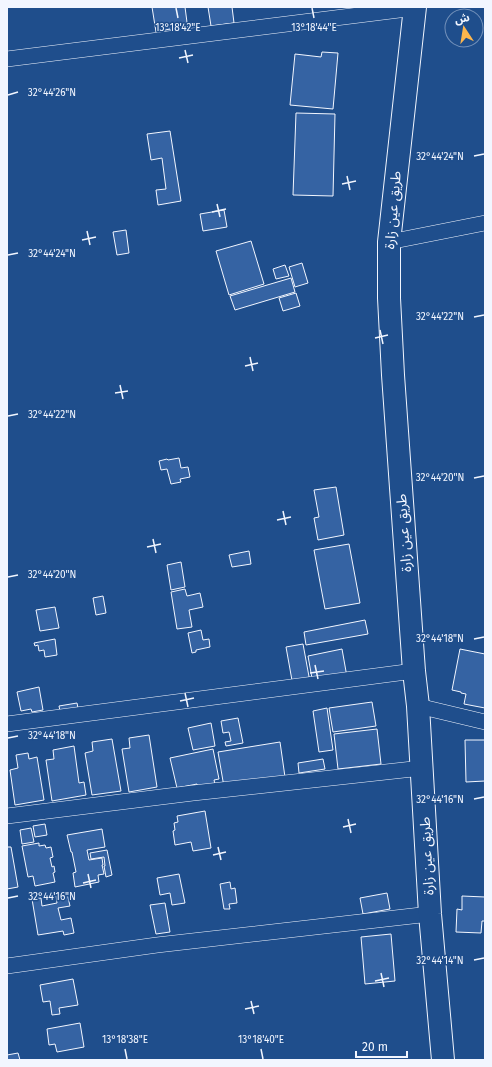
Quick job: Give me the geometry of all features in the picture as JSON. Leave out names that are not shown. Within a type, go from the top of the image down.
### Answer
[{"type":"main road","name":"طريق عين زارة","points":[[415,8],[389,242],[389,298],[414,671],[418,706],[430,914],[443,1060]]},
{"type":"street","points":[[7,59],[415,8]]},
{"type":"street","points":[[389,242],[485,223]]},
{"type":"street","points":[[7,724],[414,671]]},
{"type":"street","points":[[418,706],[485,722]]},
{"type":"street","points":[[7,816],[193,793],[422,768]]},
{"type":"street","points":[[7,966],[157,945],[430,914]]},
{"type":"building","points":[[152,7],[185,7],[188,30],[171,32],[170,29],[156,32]]},
{"type":"building","points":[[208,7],[232,7],[234,23],[211,26]]},
{"type":"building","points":[[322,52],[338,53],[333,109],[290,105],[295,54],[321,57]]},
{"type":"building","points":[[296,113],[335,114],[333,196],[293,195]]},
{"type":"building","points":[[170,131],[181,201],[158,205],[156,190],[166,189],[162,158],[151,160],[147,134]]},
{"type":"building","points":[[224,210],[227,227],[203,231],[200,214]]},
{"type":"building","points":[[126,230],[129,253],[117,255],[113,232]]},
{"type":"building","points":[[251,241],[264,284],[229,295],[216,251]]},
{"type":"building","points":[[302,263],[308,283],[295,287],[289,267]]},
{"type":"building","points":[[285,265],[289,276],[276,279],[273,269]]},
{"type":"building","points":[[291,278],[295,292],[235,310],[230,296]]},
{"type":"building","points":[[296,293],[300,306],[283,311],[279,298]]},
{"type":"building","points":[[179,458],[181,468],[188,467],[190,477],[180,479],[181,482],[171,484],[167,469],[161,470],[159,461]]},
{"type":"building","points":[[336,487],[344,535],[318,540],[314,518],[319,517],[314,490]]},
{"type":"building","points":[[349,544],[360,603],[325,609],[314,550]]},
{"type":"building","points":[[249,551],[251,564],[232,567],[229,555]]},
{"type":"building","points":[[181,562],[185,587],[171,590],[167,565]]},
{"type":"building","points":[[185,589],[187,596],[200,593],[203,607],[189,610],[192,627],[177,629],[171,592]]},
{"type":"building","points":[[103,596],[106,613],[96,615],[93,598]]},
{"type":"building","points":[[55,607],[59,628],[40,631],[36,610]]},
{"type":"building","points":[[365,620],[368,634],[306,645],[304,632]]},
{"type":"building","points":[[201,630],[203,640],[209,639],[210,647],[196,650],[196,652],[192,653],[188,633]]},
{"type":"building","points":[[55,639],[57,655],[45,657],[44,650],[39,651],[38,645],[35,646],[34,643]]},
{"type":"building","points":[[303,644],[310,682],[293,686],[286,647]]},
{"type":"building","points":[[342,649],[347,677],[313,684],[308,656]]},
{"type":"building","points":[[460,649],[485,654],[485,708],[464,704],[466,694],[452,690]]},
{"type":"building","points":[[39,687],[43,710],[32,712],[31,709],[21,711],[17,692]]},
{"type":"building","points":[[372,702],[376,726],[333,732],[329,708]]},
{"type":"building","points":[[77,703],[79,713],[61,716],[59,706]]},
{"type":"building","points":[[327,708],[333,750],[319,752],[313,711]]},
{"type":"building","points":[[238,718],[243,743],[226,746],[225,742],[231,741],[229,732],[223,733],[221,721]]},
{"type":"building","points":[[211,723],[215,746],[193,750],[188,728]]},
{"type":"building","points":[[377,729],[381,764],[338,769],[334,734]]},
{"type":"building","points":[[149,735],[157,787],[129,792],[122,749],[130,748],[129,738]]},
{"type":"building","points":[[112,739],[121,791],[92,795],[85,753],[93,751],[92,742]]},
{"type":"building","points":[[465,740],[485,740],[485,781],[466,782]]},
{"type":"building","points":[[280,742],[285,777],[224,787],[218,752]]},
{"type":"building","points":[[74,746],[79,783],[84,782],[86,795],[52,801],[46,760],[54,759],[53,750]]},
{"type":"building","points":[[213,749],[219,779],[214,780],[215,784],[198,788],[197,784],[177,788],[170,758]]},
{"type":"building","points":[[28,753],[29,759],[37,757],[44,800],[15,805],[10,770],[18,768],[16,755]]},
{"type":"building","points":[[323,759],[325,769],[299,773],[298,763]]},
{"type":"building","points":[[205,811],[211,848],[193,851],[191,842],[175,845],[173,831],[175,830],[174,823],[178,822],[177,816]]},
{"type":"building","points":[[45,824],[47,835],[35,837],[33,826]]},
{"type":"building","points":[[31,828],[34,842],[22,844],[20,830]]},
{"type":"building","points":[[102,829],[105,847],[87,850],[89,860],[102,858],[104,874],[98,875],[99,882],[75,887],[73,873],[76,872],[67,835]]},
{"type":"building","points":[[39,843],[39,846],[45,845],[46,848],[51,847],[53,857],[50,858],[52,867],[54,866],[55,872],[53,873],[55,882],[35,886],[33,876],[28,877],[22,846]]},
{"type":"building","points":[[7,847],[11,847],[18,887],[7,889]]},
{"type":"building","points":[[107,850],[112,875],[106,877],[104,857],[91,859],[90,853]]},
{"type":"building","points":[[179,874],[185,903],[172,905],[170,893],[160,895],[157,878]]},
{"type":"building","points":[[230,882],[231,889],[235,888],[237,903],[229,904],[230,909],[224,909],[220,884]]},
{"type":"building","points":[[67,893],[70,906],[58,908],[61,920],[71,918],[74,933],[64,935],[63,931],[38,935],[32,899],[41,898],[42,906],[57,903],[56,895]]},
{"type":"building","points":[[387,893],[390,909],[363,914],[360,898]]},
{"type":"building","points":[[462,896],[485,897],[485,921],[482,921],[481,933],[456,932],[457,909],[462,910]]},
{"type":"building","points":[[165,903],[170,932],[156,934],[150,905]]},
{"type":"building","points":[[391,934],[395,981],[365,984],[361,937]]},
{"type":"building","points":[[73,979],[78,1005],[59,1008],[60,1014],[52,1015],[50,1001],[43,1002],[40,985]]},
{"type":"building","points":[[80,1023],[84,1047],[57,1052],[55,1044],[49,1045],[47,1029]]},
{"type":"building","points":[[18,1053],[20,1060],[7,1060],[7,1055]]}]
